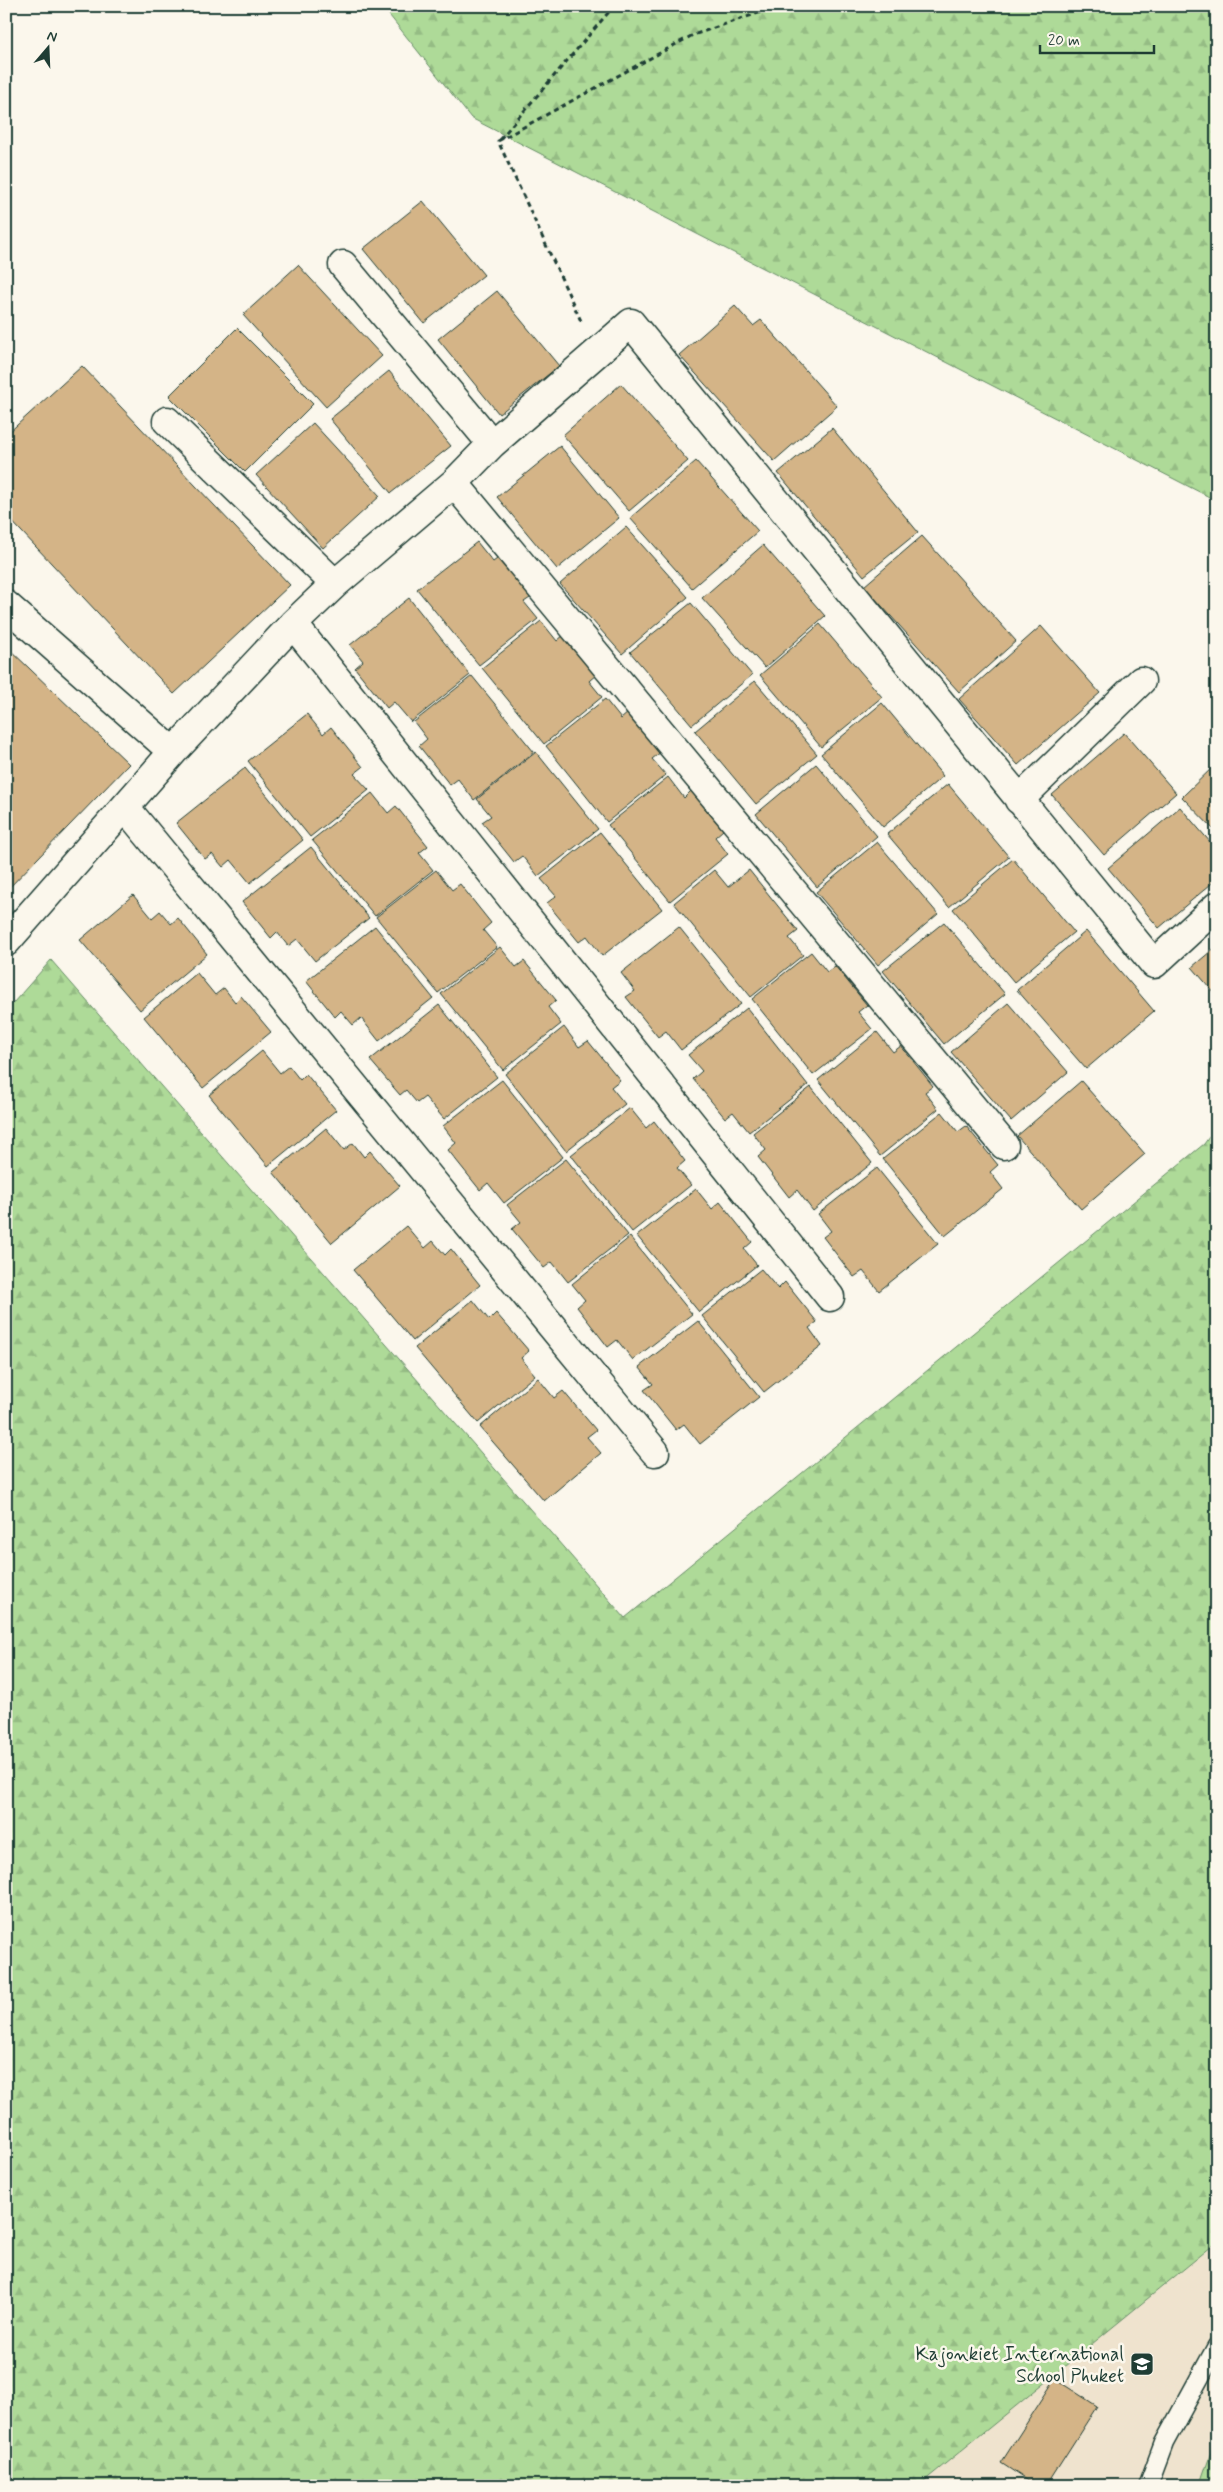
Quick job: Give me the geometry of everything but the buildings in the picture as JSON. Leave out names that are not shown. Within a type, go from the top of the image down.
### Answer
[{"type":"street","points":[[342,265],[492,444]]},
{"type":"street","points":[[6,942],[173,752],[293,624],[335,584],[454,483],[492,444],[631,323],[1154,964],[1217,906]]},
{"type":"street","points":[[167,421],[335,584]]},
{"type":"street","points":[[454,483],[1004,1144]]},
{"type":"street","points":[[6,605],[173,752]]},
{"type":"street","points":[[293,624],[830,1297]]},
{"type":"street","points":[[1019,800],[1141,681]]},
{"type":"street","points":[[125,807],[656,1452]]},
{"type":"lane","points":[[1148,2486],[1164,2443],[1217,2346]]},
{"type":"path","points":[[498,141],[614,6]]},
{"type":"path","points":[[498,141],[693,35],[779,6]]},
{"type":"path","points":[[498,141],[596,353]]},
{"type":"shaded area","name":"Kajonkiet International School Phuket","points":[[1217,2242],[1217,2486],[918,2486]]},
{"type":"green space","points":[[382,6],[1217,6],[1217,501],[471,118]]},
{"type":"green space","points":[[51,960],[625,1618],[1204,1144],[1217,1126],[1217,2242],[918,2486],[6,2486],[6,1011]]},
{"type":"green space","points":[[1217,2435],[1217,2486],[1199,2486]]},
{"type":"place","name":"Kajonkiet International School Phuket","points":[[1142,2364]]}]
